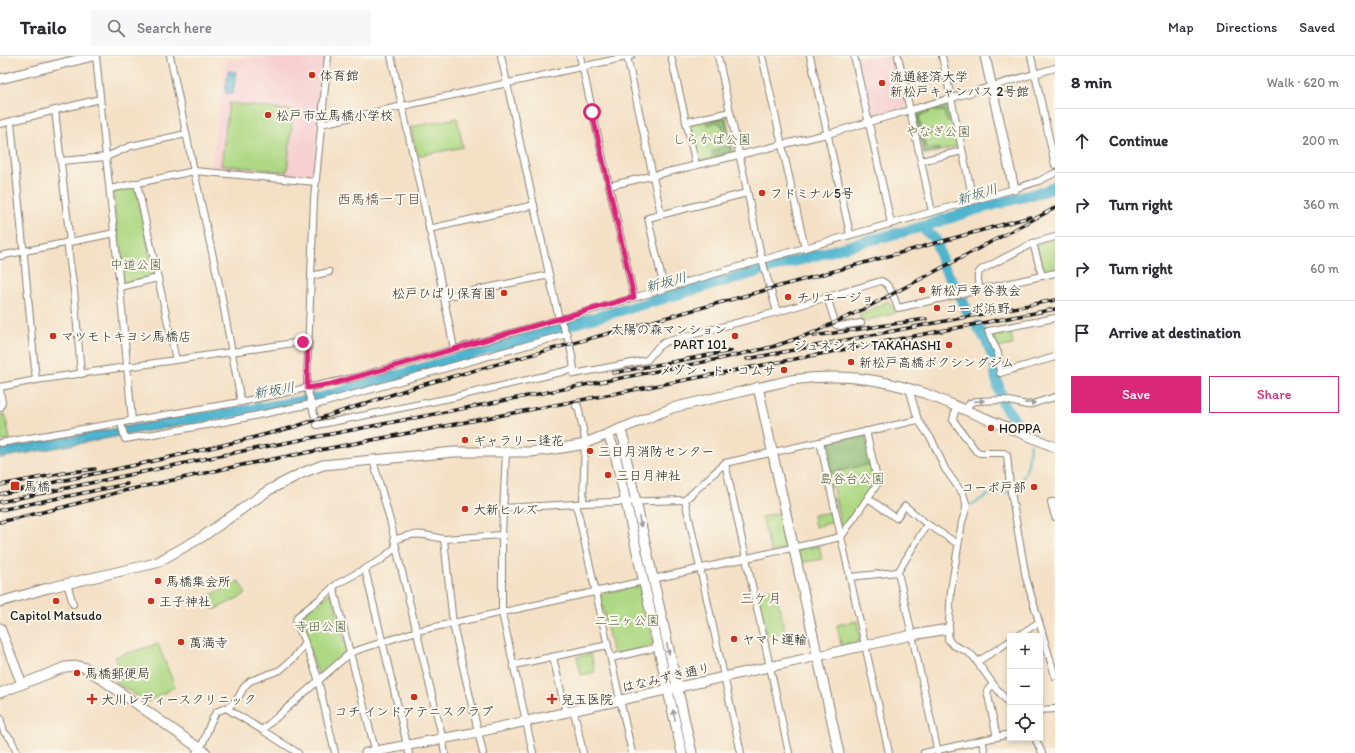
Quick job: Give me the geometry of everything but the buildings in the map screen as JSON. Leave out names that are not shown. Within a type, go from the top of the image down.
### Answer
[{"type":"street","points":[[0,79],[95,56],[115,233],[132,421]]},
{"type":"street","points":[[170,56],[221,293],[241,402]]},
{"type":"street","points":[[328,56],[316,182],[308,341],[308,390],[317,425],[450,398],[574,369]]},
{"type":"street","points":[[390,56],[444,297],[454,349]]},
{"type":"street","points":[[501,56],[549,275],[560,319],[572,348],[574,374],[647,360],[658,347],[665,342],[777,312],[881,281],[885,282],[889,288],[898,308],[967,294],[1055,273]]},
{"type":"street","points":[[580,56],[634,297]]},
{"type":"street","points":[[321,124],[628,56],[662,214]]},
{"type":"street","points":[[671,56],[696,165]]},
{"type":"street","points":[[718,56],[762,260],[777,312]]},
{"type":"street","points":[[762,56],[805,248]]},
{"type":"street","points":[[810,56],[850,234]]},
{"type":"street","points":[[854,56],[891,223]]},
{"type":"street","points":[[898,56],[932,212]]},
{"type":"street","points":[[942,56],[974,200]]},
{"type":"street","points":[[985,56],[1014,189]]},
{"type":"street","points":[[1031,56],[1055,165]]},
{"type":"street","points":[[609,186],[827,134],[1055,68]]},
{"type":"street","points":[[0,124],[100,99]]},
{"type":"street","points":[[55,110],[74,290],[81,374]]},
{"type":"street","points":[[686,122],[730,112]]},
{"type":"street","points":[[11,122],[36,380]]},
{"type":"street","points":[[61,161],[106,157],[131,146],[186,134]]},
{"type":"street","points":[[921,160],[962,151]]},
{"type":"street","points":[[110,189],[194,171],[316,182]]},
{"type":"street","points":[[0,444],[308,390],[369,374],[710,276],[850,234],[1014,189],[1039,181],[1055,173]]},
{"type":"street","points":[[137,183],[176,360]]},
{"type":"street","points":[[664,288],[648,218],[747,193]]},
{"type":"street","points":[[429,229],[534,205]]},
{"type":"street","points":[[0,256],[115,233]]},
{"type":"street","points":[[980,290],[977,277],[978,272],[1032,243],[1055,236]]},
{"type":"street","points":[[1032,243],[1042,276]]},
{"type":"street","points":[[311,276],[329,272]]},
{"type":"street","points":[[444,297],[549,275]]},
{"type":"street","points":[[120,287],[158,278]]},
{"type":"street","points":[[827,297],[836,326],[861,323]]},
{"type":"street","points":[[1055,318],[988,331],[998,353],[1000,373],[1055,357]]},
{"type":"street","points":[[121,423],[125,439],[277,412],[311,405],[567,334]]},
{"type":"street","points":[[0,408],[2,403],[0,388],[36,380],[308,341]]},
{"type":"street","points":[[0,602],[67,583],[148,565],[164,559],[202,537],[269,490],[312,468],[323,465],[454,452],[550,450],[585,443],[672,408],[791,380],[825,376],[861,378],[909,388],[924,392],[1055,447]]},
{"type":"street","points":[[758,387],[839,753]]},
{"type":"street","points":[[909,388],[918,420],[932,440],[945,469],[963,494],[967,507],[962,522],[950,590],[948,639],[950,643],[973,656],[1007,701]]},
{"type":"street","points":[[966,410],[973,401],[1005,400],[1032,404],[1055,397]]},
{"type":"street","points":[[576,406],[578,406],[585,443],[580,504],[596,592],[632,753]]},
{"type":"street","points":[[956,406],[953,420],[976,452],[1004,453],[1007,455],[1012,500],[1026,578],[1055,676]]},
{"type":"street","points":[[502,508],[684,500],[725,463],[918,420]]},
{"type":"street","points":[[620,429],[625,443],[624,448],[636,502],[659,647],[692,753]]},
{"type":"street","points":[[262,730],[350,653],[382,642],[417,631],[841,538],[878,483],[866,431]]},
{"type":"street","points":[[608,435],[614,449],[626,502],[648,580],[673,690],[682,753]]},
{"type":"street","points":[[820,442],[889,753]]},
{"type":"street","points":[[506,452],[502,508],[502,613],[533,753]]},
{"type":"street","points":[[374,460],[417,631],[445,753]]},
{"type":"street","points":[[725,463],[789,753]]},
{"type":"street","points":[[868,498],[896,518],[905,506],[927,524],[958,544]]},
{"type":"street","points":[[684,500],[701,569],[741,753]]},
{"type":"street","points":[[1055,502],[1051,502],[1055,517]]},
{"type":"street","points":[[927,524],[898,572],[938,751]]},
{"type":"street","points":[[394,540],[408,535],[418,534],[444,539],[502,535]]},
{"type":"street","points":[[444,539],[453,624],[483,753]]},
{"type":"street","points":[[335,753],[317,675],[296,617],[337,584],[381,560],[396,547]]},
{"type":"street","points":[[365,569],[408,749]]},
{"type":"street","points":[[850,577],[898,572]]},
{"type":"street","points":[[67,583],[73,604]]},
{"type":"street","points":[[333,587],[350,653],[372,752]]},
{"type":"street","points":[[1022,633],[1039,622]]},
{"type":"street","points":[[0,628],[22,684]]},
{"type":"street","name":"はなみずき通り","points":[[372,752],[408,749],[620,700],[673,690],[724,677],[948,629]]},
{"type":"street","points":[[0,693],[65,667],[79,666],[86,668],[200,751],[216,712],[226,708],[238,698],[244,687],[250,681],[280,670],[293,659],[305,644]]},
{"type":"street","points":[[977,662],[1007,644]]},
{"type":"street","points":[[514,665],[608,645]]},
{"type":"street","points":[[611,658],[659,647]]},
{"type":"street","points":[[553,657],[583,753]]},
{"type":"street","points":[[993,684],[987,691],[997,737]]},
{"type":"street","points":[[226,708],[298,753]]},
{"type":"street","points":[[1043,710],[1055,709]]},
{"type":"street","points":[[0,718],[4,732],[11,739],[17,753]]},
{"type":"street","points":[[924,753],[1007,735]]},
{"type":"street","points":[[982,740],[985,753]]},
{"type":"street","points":[[1036,741],[1042,753]]},
{"type":"shaded area","name":"松戸市立馬橋小学校","points":[[324,56],[313,179],[211,169],[225,60]]},
{"type":"shaded area","name":"流通経済大学 新松戸キャンパス 2号館","points":[[878,56],[895,56],[905,107],[904,109],[874,118],[870,116],[858,60]]},
{"type":"green space","name":"やなぎ公園","points":[[948,100],[960,146],[924,155],[914,110]]},
{"type":"green space","points":[[229,103],[293,111],[287,172],[221,165]]},
{"type":"green space","points":[[946,103],[948,104],[952,120],[947,122],[944,111],[933,111],[932,107]]},
{"type":"green space","points":[[928,108],[930,109],[929,113],[921,115],[919,118],[922,129],[919,130],[915,112]]},
{"type":"green space","name":"しらかば公園","points":[[724,116],[726,117],[733,154],[701,161],[698,160],[690,126]]},
{"type":"green space","points":[[457,118],[463,147],[417,156],[411,127]]},
{"type":"green space","points":[[725,118],[731,150],[730,152],[713,157],[711,153],[723,146],[727,136],[720,123],[716,122],[708,125],[706,123],[707,121]]},
{"type":"green space","points":[[932,130],[934,133],[924,136],[927,149],[939,148],[939,150],[924,153],[920,132],[922,131],[923,133]]},
{"type":"green space","name":"中道公園","points":[[132,187],[136,188],[154,274],[151,278],[125,283],[121,280],[113,193],[115,190]]},
{"type":"green space","points":[[1055,239],[1055,270],[1046,272],[1043,270],[1036,247]]},
{"type":"green space","points":[[681,286],[682,290],[650,299],[649,295]]},
{"type":"green space","points":[[888,301],[896,313],[862,322],[859,316]]},
{"type":"green space","points":[[1010,328],[1013,345],[998,348],[992,334],[993,331]]},
{"type":"green space","points":[[5,414],[10,440],[0,441],[0,415]]},
{"type":"green space","name":"島谷台公園","points":[[865,434],[875,484],[842,532],[824,443]]},
{"type":"green space","points":[[865,434],[871,464],[830,473],[824,443]]},
{"type":"green space","points":[[783,512],[791,547],[771,552],[762,517]]},
{"type":"green space","points":[[832,512],[834,522],[815,527],[813,515]]},
{"type":"green space","points":[[819,546],[822,559],[799,563],[796,549]]},
{"type":"green space","points":[[239,581],[246,594],[214,610],[207,597]]},
{"type":"green space","name":"二三ヶ公園","points":[[643,585],[654,645],[613,655],[600,594]]},
{"type":"green space","points":[[775,587],[785,632],[766,636],[756,592]]},
{"type":"green space","name":"寺田公園","points":[[330,593],[332,594],[347,651],[322,675],[318,673],[299,617]]},
{"type":"green space","points":[[857,621],[861,641],[841,645],[837,625]]},
{"type":"green space","points":[[158,644],[175,687],[147,702],[115,682],[125,676],[114,657]]},
{"type":"green space","points":[[591,654],[595,672],[581,675],[577,657]]},
{"type":"water","points":[[228,71],[236,72],[233,94],[225,93]]},
{"type":"water","points":[[202,413],[202,421],[0,458],[0,449]]},
{"type":"waterway","name":"新坂川","points":[[188,420],[320,398],[576,323],[863,242],[922,227],[974,210],[1045,191],[1055,186]]},
{"type":"waterway","points":[[922,227],[936,240],[942,262],[967,311]]},
{"type":"waterway","points":[[977,326],[987,341],[995,362],[996,377],[1003,404],[1021,429]]},
{"type":"waterway","points":[[971,505],[988,495],[1025,490],[1022,480],[1029,458],[1030,443]]},
{"type":"railway","points":[[0,502],[238,452],[719,359],[772,347],[810,334],[862,310],[1055,208]]},
{"type":"railway","points":[[0,494],[140,464],[294,427],[418,386],[1030,217]]},
{"type":"railway","points":[[747,359],[1055,300]]},
{"type":"railway","points":[[0,522],[123,491],[242,465],[1055,309]]},
{"type":"railway","points":[[814,336],[926,319]]},
{"type":"railway","points":[[613,373],[731,351]]},
{"type":"railway","points":[[0,485],[64,473],[95,469]]},
{"type":"railway","points":[[0,510],[127,484]]},
{"type":"place","name":"体育館","points":[[312,75]]},
{"type":"place","name":"流通経済大学 新松戸キャンパス 2号館","points":[[882,83]]},
{"type":"place","name":"松戸市立馬橋小学校","points":[[268,115]]},
{"type":"place","name":"フドミナル5号","points":[[762,193]]},
{"type":"place","name":"新松戸幸谷教会","points":[[922,290]]},
{"type":"place","name":"松戸ひばり保育園","points":[[504,293]]},
{"type":"place","name":"チリエージョ","points":[[788,297]]},
{"type":"place","name":"コーポ浜野","points":[[937,308]]},
{"type":"place","name":"マツモトキヨシ馬橋店","points":[[53,336]]},
{"type":"place","name":"太陽の森マンション PART 101","points":[[735,336]]},
{"type":"place","name":"ジュネシオンTAKAHASHI","points":[[949,345]]},
{"type":"place","name":"新松戸高橋ボクシングジム","points":[[851,362]]},
{"type":"place","name":"メゾン・ド・コムサ","points":[[784,370]]},
{"type":"place","name":"HOPPA","points":[[991,428]]},
{"type":"place","name":"ギャラリー逢花","points":[[465,440]]},
{"type":"place","name":"三日月消防センター","points":[[590,451]]},
{"type":"place","name":"三日月神社","points":[[608,475]]},
{"type":"place","name":"馬橋","points":[[15,486]]},
{"type":"place","name":"コーポ戸部","points":[[1034,487]]},
{"type":"place","name":"大新ヒルズ","points":[[465,509]]},
{"type":"place","name":"馬橋集会所","points":[[158,581]]},
{"type":"place","name":"Capitol Matsudo","points":[[56,601]]},
{"type":"place","name":"王子神社","points":[[151,601]]},
{"type":"place","name":"ヤマト運輸","points":[[734,639]]},
{"type":"place","name":"萬満寺","points":[[181,642]]},
{"type":"place","name":"馬橋郵便局","points":[[77,673]]},
{"type":"place","name":"コチ インドアテニスクラブ","points":[[414,697]]},
{"type":"place","name":"大川レディースクリニック","points":[[92,699]]},
{"type":"place","name":"兒玉医院","points":[[552,699]]},
{"type":"district","name":"西馬橋一丁目","points":[[379,199]]},
{"type":"district","name":"三ケ月","points":[[761,598]]},
{"type":"route","points":[[303,342],[308,341],[307,388],[331,384],[369,374],[634,297],[592,112]]}]
